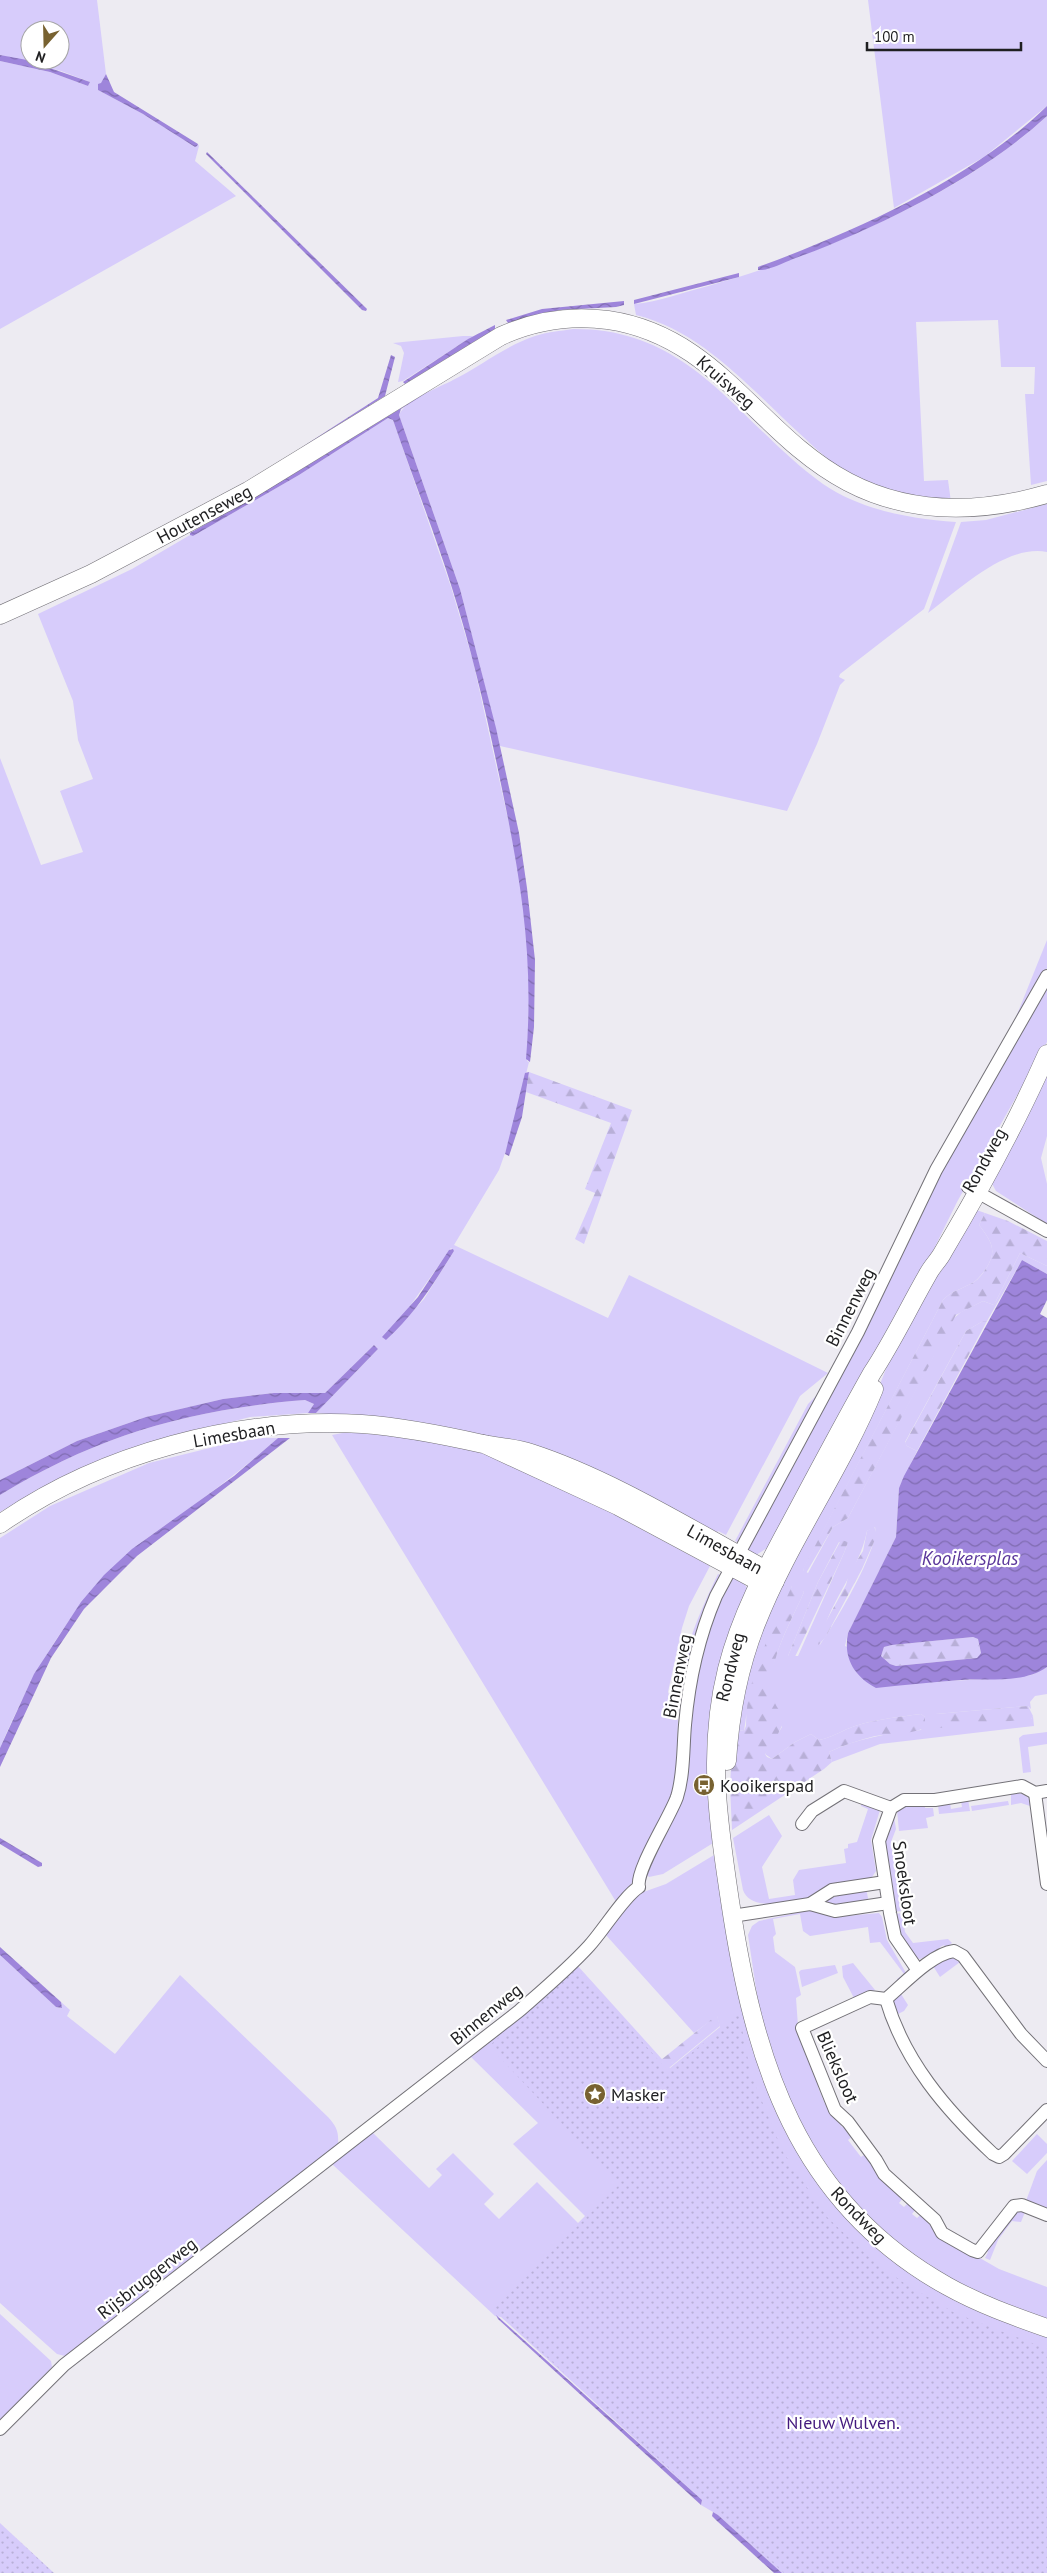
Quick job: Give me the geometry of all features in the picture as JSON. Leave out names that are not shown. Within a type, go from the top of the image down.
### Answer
[{"type":"main road","name":"Kruisweg","points":[[400,398],[468,354],[513,330],[563,319],[607,320],[656,332],[685,347],[713,368],[818,463],[866,490],[899,502],[931,508],[957,509],[1013,503],[1047,494]]},
{"type":"main road","name":"Houtenseweg","points":[[0,615],[91,574],[248,491],[400,398]]},
{"type":"main road","name":"Rondweg","points":[[1047,1053],[1032,1087],[973,1189],[942,1254],[929,1272],[890,1345],[872,1373],[767,1578],[745,1614],[728,1667],[721,1699],[715,1750],[717,1814],[738,1915],[755,2022],[767,2068],[789,2121],[821,2174],[851,2211],[894,2250],[940,2282],[983,2304],[1047,2328]]},
{"type":"main road","name":"Limesbaan","points":[[0,1524],[40,1498],[133,1458],[220,1435],[282,1426],[361,1424],[422,1431],[530,1452],[573,1469],[767,1578]]},
{"type":"street","name":"Binnenweg","points":[[324,2163],[488,2036],[552,1983],[589,1946],[631,1892],[639,1887],[639,1875],[677,1797],[680,1783],[688,1691],[694,1658],[725,1556],[858,1332],[941,1162],[1047,976]]},
{"type":"street","points":[[973,1189],[1047,1231]]},
{"type":"street","points":[[802,1824],[812,1810],[844,1791],[891,1808],[904,1800],[935,1800],[1022,1786],[1041,1792],[1047,1884]]},
{"type":"street","name":"Snoeksloot","points":[[891,1808],[880,1836],[888,1903],[895,1937],[917,1969]]},
{"type":"street","points":[[738,1915],[810,1904],[832,1890],[885,1882]]},
{"type":"street","points":[[810,1904],[835,1911],[888,1903]]},
{"type":"street","points":[[1047,2061],[1022,2034],[959,1953],[954,1950],[917,1969],[911,1979],[886,1999],[912,2061],[957,2120],[999,2157],[1047,2110]]},
{"type":"street","name":"Blieksloot","points":[[886,1999],[870,1997],[802,2028],[835,2110],[848,2122],[884,2174],[935,2220],[942,2233],[972,2250],[978,2252],[983,2248],[1014,2206],[1022,2205],[1047,2215]]},
{"type":"street","name":"Rijsbruggerweg","points":[[0,2429],[64,2365],[324,2163]]},
{"type":"green space","points":[[0,0],[97,0],[106,74],[98,90],[143,114],[195,147],[198,144],[195,161],[236,196],[0,329],[0,61],[20,65],[20,70],[50,72],[88,86],[90,82],[57,70],[70,70],[70,20],[20,20],[20,60],[0,55]]},
{"type":"green space","points":[[868,0],[1047,0],[1047,106],[984,157],[894,208]]},
{"type":"green space","points":[[1047,116],[1047,481],[1031,485],[1025,394],[1034,394],[1035,367],[1001,367],[998,320],[916,322],[924,481],[948,480],[951,502],[912,496],[886,489],[849,474],[817,450],[744,381],[704,348],[683,334],[660,323],[636,315],[634,304],[662,299],[708,286],[796,258],[887,219],[931,197],[973,172],[1012,145]]},
{"type":"green space","points":[[573,329],[615,333],[651,344],[682,361],[738,407],[792,459],[823,484],[838,493],[887,512],[904,516],[956,522],[924,609],[840,674],[839,677],[845,680],[840,685],[817,744],[787,811],[500,746],[460,589],[399,415],[408,404],[423,394],[463,374],[513,345],[540,335]]},
{"type":"green space","points":[[473,336],[403,381],[398,382],[404,353],[401,346],[393,343]]},
{"type":"green space","points":[[388,418],[393,420],[451,587],[473,661],[517,860],[526,924],[530,974],[527,1061],[529,1062],[509,1142],[499,1170],[454,1245],[608,1318],[629,1275],[828,1373],[800,1396],[726,1535],[718,1531],[715,1536],[408,1421],[316,1413],[378,1349],[374,1345],[325,1393],[274,1393],[223,1399],[146,1417],[77,1441],[0,1480],[0,758],[41,865],[83,852],[60,791],[93,779],[78,740],[73,701],[38,614],[132,569],[299,475]],"holes":[[[451,1248],[454,1251],[424,1299],[386,1340]]]},
{"type":"green space","points":[[1047,504],[1047,552],[1031,551],[1015,555],[1000,562],[968,581],[928,613],[961,522],[986,520]]},
{"type":"green space","points":[[1047,940],[1047,968],[1037,989],[1010,1032]]},
{"type":"green space","points":[[1047,984],[1047,1042],[957,1202],[926,1265],[767,1548],[756,1555],[742,1553],[926,1198]]},
{"type":"green space","points":[[1047,1065],[1047,1136],[1041,1158],[1047,1184],[1047,1224],[996,1191],[990,1180]]},
{"type":"green space","points":[[529,1072],[632,1110],[584,1244],[575,1239],[595,1193],[585,1189],[611,1123],[526,1092]]},
{"type":"green space","points":[[971,1208],[985,1213],[979,1225],[991,1245],[992,1255],[990,1261],[974,1282],[943,1300],[803,1570],[808,1573],[833,1527],[848,1518],[953,1319],[961,1312],[983,1301],[994,1305],[1020,1253],[1047,1266],[1047,1274],[1022,1260],[987,1321],[983,1321],[966,1331],[905,1442],[907,1446],[917,1451],[899,1488],[896,1537],[848,1633],[845,1646],[931,1682],[1032,1675],[1047,1667],[1047,1694],[1035,1696],[1030,1702],[1031,1709],[1028,1706],[936,1714],[1031,1719],[1033,1716],[1034,1726],[880,1744],[832,1762],[829,1752],[862,1740],[921,1730],[925,1717],[921,1714],[888,1718],[850,1728],[819,1740],[811,1734],[795,1742],[772,1759],[765,1754],[782,1727],[770,1690],[772,1668],[804,1592],[792,1586],[746,1717],[744,1731],[733,1729],[753,1636],[880,1384],[894,1349]],"holes":[[[875,1527],[875,1537],[855,1586],[820,1645],[823,1630],[857,1560],[867,1531]],[[839,1542],[847,1545],[798,1656],[788,1656],[818,1582]]]},
{"type":"green space","points":[[985,1213],[1008,1221],[1047,1241],[1047,1266],[1020,1253],[994,1305],[983,1301],[956,1315],[848,1518],[833,1527],[805,1575],[803,1569],[943,1300],[950,1294],[976,1280],[990,1261],[992,1255],[991,1245],[979,1225]]},
{"type":"green space","points":[[983,1321],[987,1321],[917,1451],[907,1446],[905,1443],[966,1331]]},
{"type":"green space","points":[[821,1391],[740,1543],[735,1541],[808,1404]]},
{"type":"green space","points":[[305,1400],[314,1404],[308,1413],[250,1417],[136,1447],[68,1474],[0,1512],[0,1495],[73,1456],[110,1441],[146,1428],[184,1418],[263,1404]]},
{"type":"green space","points":[[348,1432],[438,1440],[487,1451],[537,1473],[710,1566],[689,1606],[682,1628],[668,1692],[678,1721],[675,1790],[634,1879],[618,1905],[332,1435]]},
{"type":"green space","points":[[262,1438],[278,1438],[220,1486],[137,1546],[89,1594],[39,1667],[0,1748],[0,1538],[50,1506],[149,1463],[230,1443]]},
{"type":"green space","points":[[874,1526],[877,1535],[862,1569],[825,1638],[818,1645],[823,1627],[846,1585],[849,1573],[863,1551],[867,1531]]},
{"type":"green space","points":[[841,1540],[848,1542],[844,1553],[793,1661],[788,1656],[818,1582]]},
{"type":"green space","points":[[732,1573],[742,1580],[747,1588],[747,1598],[732,1639],[718,1840],[663,1874],[649,1877],[647,1875],[648,1871],[671,1825],[693,1691],[711,1620]]},
{"type":"green space","points":[[718,1574],[722,1576],[682,1707],[680,1692],[681,1676],[690,1639]]},
{"type":"green space","points":[[792,1586],[796,1586],[804,1592],[776,1656],[772,1674],[772,1690],[776,1705],[786,1717],[778,1734],[779,1737],[765,1754],[767,1757],[772,1759],[795,1742],[811,1734],[819,1740],[855,1726],[880,1720],[921,1714],[925,1717],[925,1727],[909,1732],[875,1736],[829,1752],[832,1762],[824,1769],[732,1830],[730,1787],[733,1729],[744,1731],[750,1689],[755,1671]]},
{"type":"green space","points":[[973,1637],[978,1639],[981,1653],[977,1658],[896,1666],[890,1664],[881,1656],[884,1647],[892,1645]]},
{"type":"green space","points":[[1028,1706],[1033,1716],[1031,1719],[939,1728],[932,1724],[933,1716],[936,1714]]},
{"type":"green space","points":[[1047,1732],[1047,1744],[1028,1747],[1031,1772],[1023,1773],[1019,1738],[1023,1735]]},
{"type":"green space","points":[[1011,1793],[1025,1795],[1033,1807],[1021,1803],[1011,1805]]},
{"type":"green space","points":[[968,1799],[970,1811],[939,1814],[938,1805],[950,1803],[951,1809],[962,1807],[961,1801]]},
{"type":"green space","points":[[1008,1801],[1009,1805],[972,1811],[971,1806]]},
{"type":"green space","points":[[862,1803],[880,1810],[871,1840],[876,1871],[872,1877],[824,1893],[783,1903],[765,1904],[751,1900],[743,1890],[733,1838],[769,1815],[782,1836],[762,1867],[769,1899],[795,1895],[793,1880],[799,1870],[846,1863],[844,1849],[848,1848],[848,1844],[857,1842],[868,1809],[861,1806]]},
{"type":"green space","points":[[925,1805],[925,1808],[933,1808],[934,1816],[926,1818],[928,1828],[899,1831],[897,1810],[901,1806]]},
{"type":"green space","points":[[894,1817],[896,1829],[891,1842],[901,1911],[894,1912],[884,1837]]},
{"type":"green space","name":"Nieuw Wulven.","points":[[719,1852],[764,2078],[792,2142],[819,2184],[853,2225],[1047,2334],[1047,2395],[810,2573],[782,2573],[718,2515],[701,2505],[702,2500],[501,2317],[495,2316],[332,2164],[372,2132],[429,2188],[442,2175],[436,2169],[453,2153],[494,2194],[484,2204],[499,2219],[537,2182],[578,2223],[585,2216],[513,2144],[538,2123],[471,2057],[577,1965],[670,2068],[720,2027],[717,2016],[694,2033],[605,1934],[635,1895],[666,1884]]},
{"type":"green space","points":[[866,1888],[869,1903],[834,1908],[820,1901]]},
{"type":"green space","points":[[810,1910],[835,1917],[879,1913],[882,1917],[887,1940],[906,1973],[898,1981],[897,1979],[904,1974],[880,1942],[870,1943],[868,1927],[810,1936],[803,1931],[800,1914],[773,1919],[776,1934],[773,1937],[775,1952],[795,1967],[801,1995],[796,1998],[798,2026],[822,2086],[818,2087],[825,2104],[829,2103],[842,2127],[847,2124],[853,2136],[848,2140],[861,2157],[867,2153],[904,2197],[899,2203],[904,2207],[908,2203],[916,2209],[912,2214],[917,2218],[923,2213],[938,2234],[999,2269],[1047,2287],[1047,2322],[997,2304],[922,2265],[855,2208],[792,2117],[760,2015],[748,1935],[752,1926],[759,1921]]},
{"type":"green space","points":[[902,1913],[905,1932],[913,1943],[948,1939],[952,1943],[945,1948],[944,1945],[940,1947],[941,1950],[920,1959],[915,1958],[899,1937],[895,1914]]},
{"type":"green space","points":[[951,1954],[960,1962],[940,1977],[933,1966]]},
{"type":"green space","points":[[0,1955],[56,2007],[62,2008],[61,2002],[70,2010],[67,2016],[115,2054],[180,1975],[328,2117],[335,2126],[338,2136],[338,2144],[65,2356],[57,2354],[0,2303]]},
{"type":"green space","points":[[853,1963],[875,1990],[854,1998],[843,1977],[842,1966]]},
{"type":"green space","points":[[835,1965],[838,1973],[802,1987],[799,1972],[801,1970]]},
{"type":"green space","name":"Nieuw Wulven.","points":[[577,1968],[669,2072],[739,2013],[751,2075],[783,2152],[827,2217],[871,2259],[904,2283],[955,2313],[1047,2349],[1047,2573],[784,2573],[494,2309],[619,2185],[489,2046]]},
{"type":"green space","points":[[901,1994],[908,2005],[904,2011],[896,2015],[893,1998]]},
{"type":"green space","points":[[717,2015],[720,2026],[669,2068],[661,2060]]},
{"type":"green space","points":[[1037,2134],[1047,2144],[1047,2153],[1027,2174],[1012,2161]]},
{"type":"green space","points":[[1047,2160],[1047,2212],[1026,2201],[1037,2171]]},
{"type":"green space","points":[[1018,2210],[1025,2212],[1021,2222],[1012,2221],[998,2240],[990,2260],[985,2258],[988,2252],[985,2250]]},
{"type":"green space","points":[[0,2314],[51,2361],[52,2367],[0,2421]]},
{"type":"green space","points":[[0,2523],[54,2573],[0,2573]]},
{"type":"water","points":[[0,55],[20,59],[20,65],[0,61]]},
{"type":"water","points":[[41,70],[56,70],[90,82],[88,86]]},
{"type":"water","points":[[106,74],[114,92],[198,144],[197,146],[195,147],[143,114],[98,90],[98,84],[101,83]]},
{"type":"water","points":[[1047,106],[1047,116],[1021,138],[991,160],[927,199],[826,246],[771,268],[758,270],[758,267],[833,237],[911,201],[984,157]]},
{"type":"water","points":[[207,152],[367,309],[366,311],[362,310],[206,154]]},
{"type":"water","points":[[739,273],[739,277],[634,304],[634,300]]},
{"type":"water","points":[[624,301],[624,305],[616,307],[560,310],[508,323],[506,320],[542,309]]},
{"type":"water","points":[[495,325],[495,329],[405,384],[403,382],[468,339]]},
{"type":"water","points":[[391,355],[395,357],[385,396],[299,449],[378,398]]},
{"type":"water","points":[[434,388],[401,409],[399,415],[460,589],[496,728],[519,833],[535,960],[534,1027],[530,1062],[526,1059],[528,989],[524,923],[515,858],[497,764],[480,688],[460,613],[393,420],[388,418],[299,475],[193,536],[190,535],[190,533],[290,476]]},
{"type":"water","points":[[529,1072],[522,1117],[509,1156],[505,1154],[525,1073]]},
{"type":"water","points":[[453,1249],[454,1251],[447,1263],[415,1309],[386,1340],[382,1337],[418,1297],[449,1250]]},
{"type":"water","name":"Kooikersplas","points":[[1022,1260],[1047,1274],[1047,1300],[1040,1314],[1047,1318],[1047,1667],[1027,1676],[1016,1678],[961,1680],[876,1688],[856,1672],[847,1650],[848,1633],[896,1537],[899,1488]],"holes":[[[973,1637],[978,1639],[981,1653],[977,1658],[896,1666],[890,1664],[881,1656],[884,1647],[892,1645]]]},
{"type":"water","points":[[374,1345],[378,1349],[316,1413],[308,1413],[314,1404],[305,1400],[263,1404],[184,1418],[147,1428],[73,1456],[0,1495],[0,1480],[77,1441],[146,1417],[223,1399],[274,1393],[325,1393]]},
{"type":"water","points":[[278,1438],[290,1438],[137,1556],[84,1609],[51,1658],[0,1767],[0,1748],[34,1674],[81,1602],[104,1575],[132,1549],[234,1476]]},
{"type":"water","points":[[0,1838],[42,1863],[42,1866],[38,1867],[0,1844]]},
{"type":"water","points":[[0,1947],[61,2002],[62,2008],[56,2007],[0,1955]]},
{"type":"water","points":[[496,2315],[702,2500],[701,2505],[498,2319]]},
{"type":"water","points":[[713,2512],[782,2573],[774,2573],[712,2516]]},
{"type":"place","name":"Kooikerspad","points":[[704,1785]]},
{"type":"place","name":"Masker","points":[[595,2094]]}]
